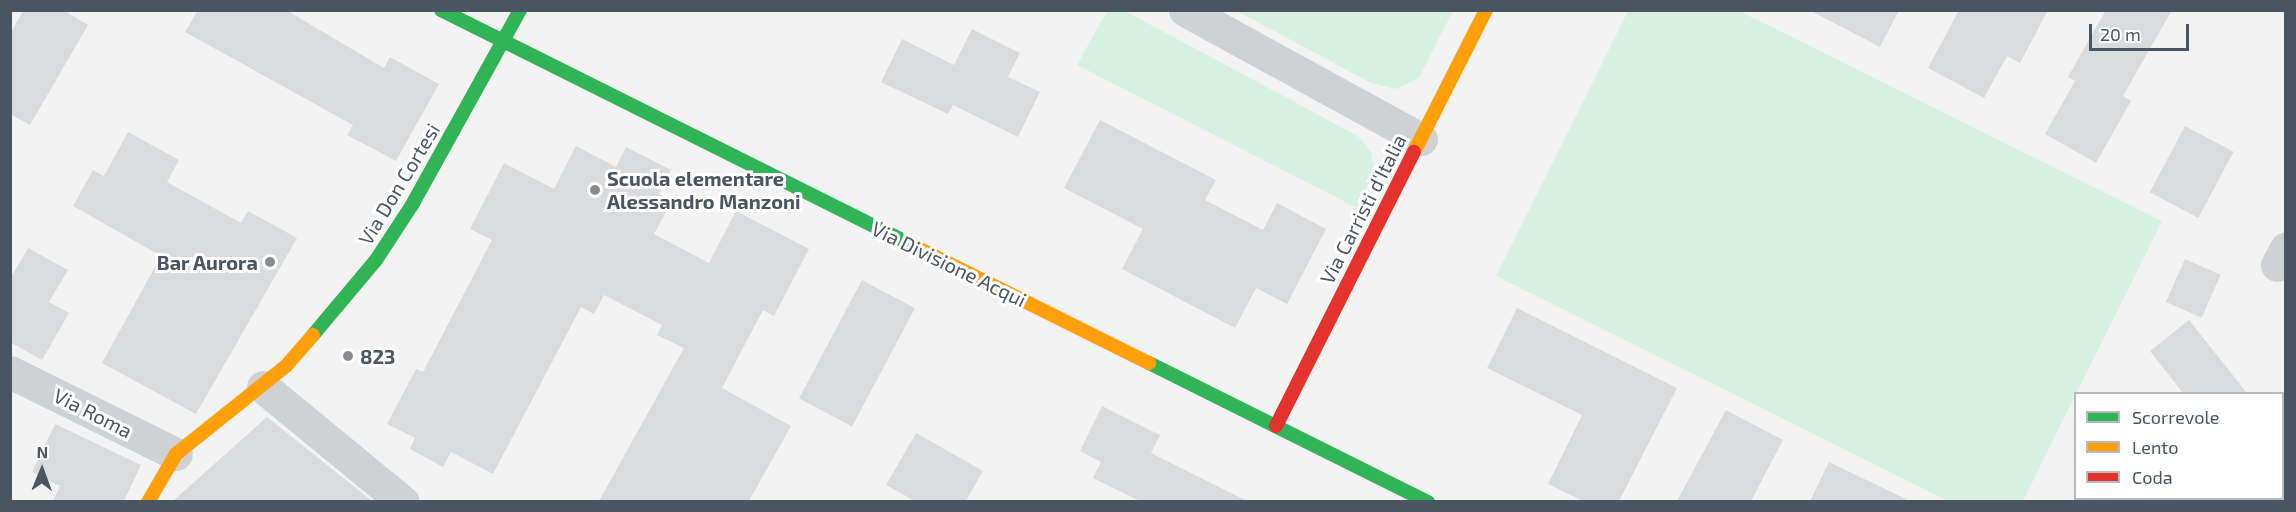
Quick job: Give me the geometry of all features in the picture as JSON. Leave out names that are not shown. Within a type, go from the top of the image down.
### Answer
[{"type":"street","name":"Via Divisione Acqui","points":[[441,10],[1276,426],[1393,494],[1428,501]]},
{"type":"street","name":"Via Don Cortesi","points":[[176,454],[263,387],[328,321],[395,235],[520,10]]},
{"type":"street","points":[[1185,10],[1421,139]]},
{"type":"street","name":"Via Carristi d'Italia","points":[[1276,426],[1486,10]]},
{"type":"street","name":"Via Roma","points":[[10,372],[176,454]]},
{"type":"street","points":[[263,387],[403,501]]},
{"type":"street","points":[[148,501],[176,454]]},
{"type":"green space","points":[[1107,11],[1125,11],[1358,136],[1371,152],[1374,171],[1357,208],[1077,65]]},
{"type":"green space","points":[[1237,11],[1453,11],[1419,78],[1396,89],[1371,83]]},
{"type":"green space","points":[[1628,11],[1739,11],[2162,221],[2077,392],[2074,392],[2074,398],[2023,501],[1948,501],[1496,276]]},
{"type":"building","points":[[24,10],[63,10],[88,25],[30,125],[10,114],[10,33]]},
{"type":"building","points":[[198,10],[286,10],[384,68],[390,57],[439,84],[396,161],[347,135],[353,125],[185,32]]},
{"type":"building","points":[[1809,10],[1899,10],[1880,47]]},
{"type":"building","points":[[1959,10],[2048,10],[2020,63],[2007,56],[1984,98],[1928,68]]},
{"type":"building","points":[[2106,10],[2172,10],[2123,96],[2131,101],[2096,163],[2045,134],[2075,81],[2068,77]]},
{"type":"building","points":[[972,29],[1020,53],[1008,77],[1040,92],[1018,137],[953,105],[948,114],[881,82],[902,39],[954,65]]},
{"type":"building","points":[[1100,120],[1216,180],[1205,200],[1263,230],[1277,203],[1326,229],[1287,304],[1256,288],[1235,328],[1122,269],[1143,229],[1064,188]]},
{"type":"building","points":[[2185,126],[2234,152],[2198,218],[2150,192]]},
{"type":"building","points":[[128,132],[179,160],[167,182],[241,223],[248,211],[297,238],[196,414],[102,363],[161,256],[73,206],[93,170],[104,176]]},
{"type":"building","points":[[576,146],[616,167],[626,147],[671,170],[659,194],[672,201],[654,234],[709,263],[736,211],[809,249],[774,316],[763,310],[722,388],[791,426],[749,501],[599,501],[684,348],[657,335],[662,325],[604,295],[594,314],[581,307],[493,474],[451,452],[443,467],[410,449],[415,438],[387,424],[416,369],[423,372],[492,240],[470,229],[504,163],[554,189]]},
{"type":"building","points":[[28,248],[68,270],[49,302],[69,313],[42,360],[10,342],[10,279]]},
{"type":"building","points":[[2185,259],[2221,275],[2202,318],[2166,302]]},
{"type":"building","points":[[862,280],[915,308],[852,426],[799,398]]},
{"type":"building","points":[[1517,308],[1677,388],[1619,501],[1583,501],[1548,484],[1582,415],[1487,368]]},
{"type":"building","points":[[2189,320],[2246,392],[2182,392],[2150,351]]},
{"type":"building","points":[[1102,406],[1160,435],[1151,453],[1247,501],[1140,501],[1093,478],[1101,462],[1080,451]]},
{"type":"building","points":[[1726,410],[1783,440],[1751,501],[1677,501]]},
{"type":"building","points":[[267,417],[372,501],[173,501]]},
{"type":"building","points":[[55,424],[141,465],[124,501],[53,501],[60,486],[32,472]]},
{"type":"building","points":[[916,433],[983,471],[966,501],[915,501],[886,485]]},
{"type":"building","points":[[1829,462],[1910,501],[1810,501]]},
{"type":"traffic: fast","points":[[441,10],[920,249]]},
{"type":"traffic: fast","points":[[313,335],[376,260],[412,205],[520,10]]},
{"type":"traffic: fast","points":[[1149,363],[1428,502]]},
{"type":"traffic: slow","points":[[1414,152],[1486,10]]},
{"type":"traffic: slow","points":[[920,249],[1149,363]]},
{"type":"traffic: slow","points":[[148,502],[176,454],[286,366],[313,335]]},
{"type":"traffic: jam","points":[[1276,426],[1414,152]]},
{"type":"place","name":"Scuola elementare Alessandro Manzoni","points":[[595,190]]},
{"type":"place","name":"Bar Aurora","points":[[270,262]]},
{"type":"place","name":"823","points":[[348,356]]}]
